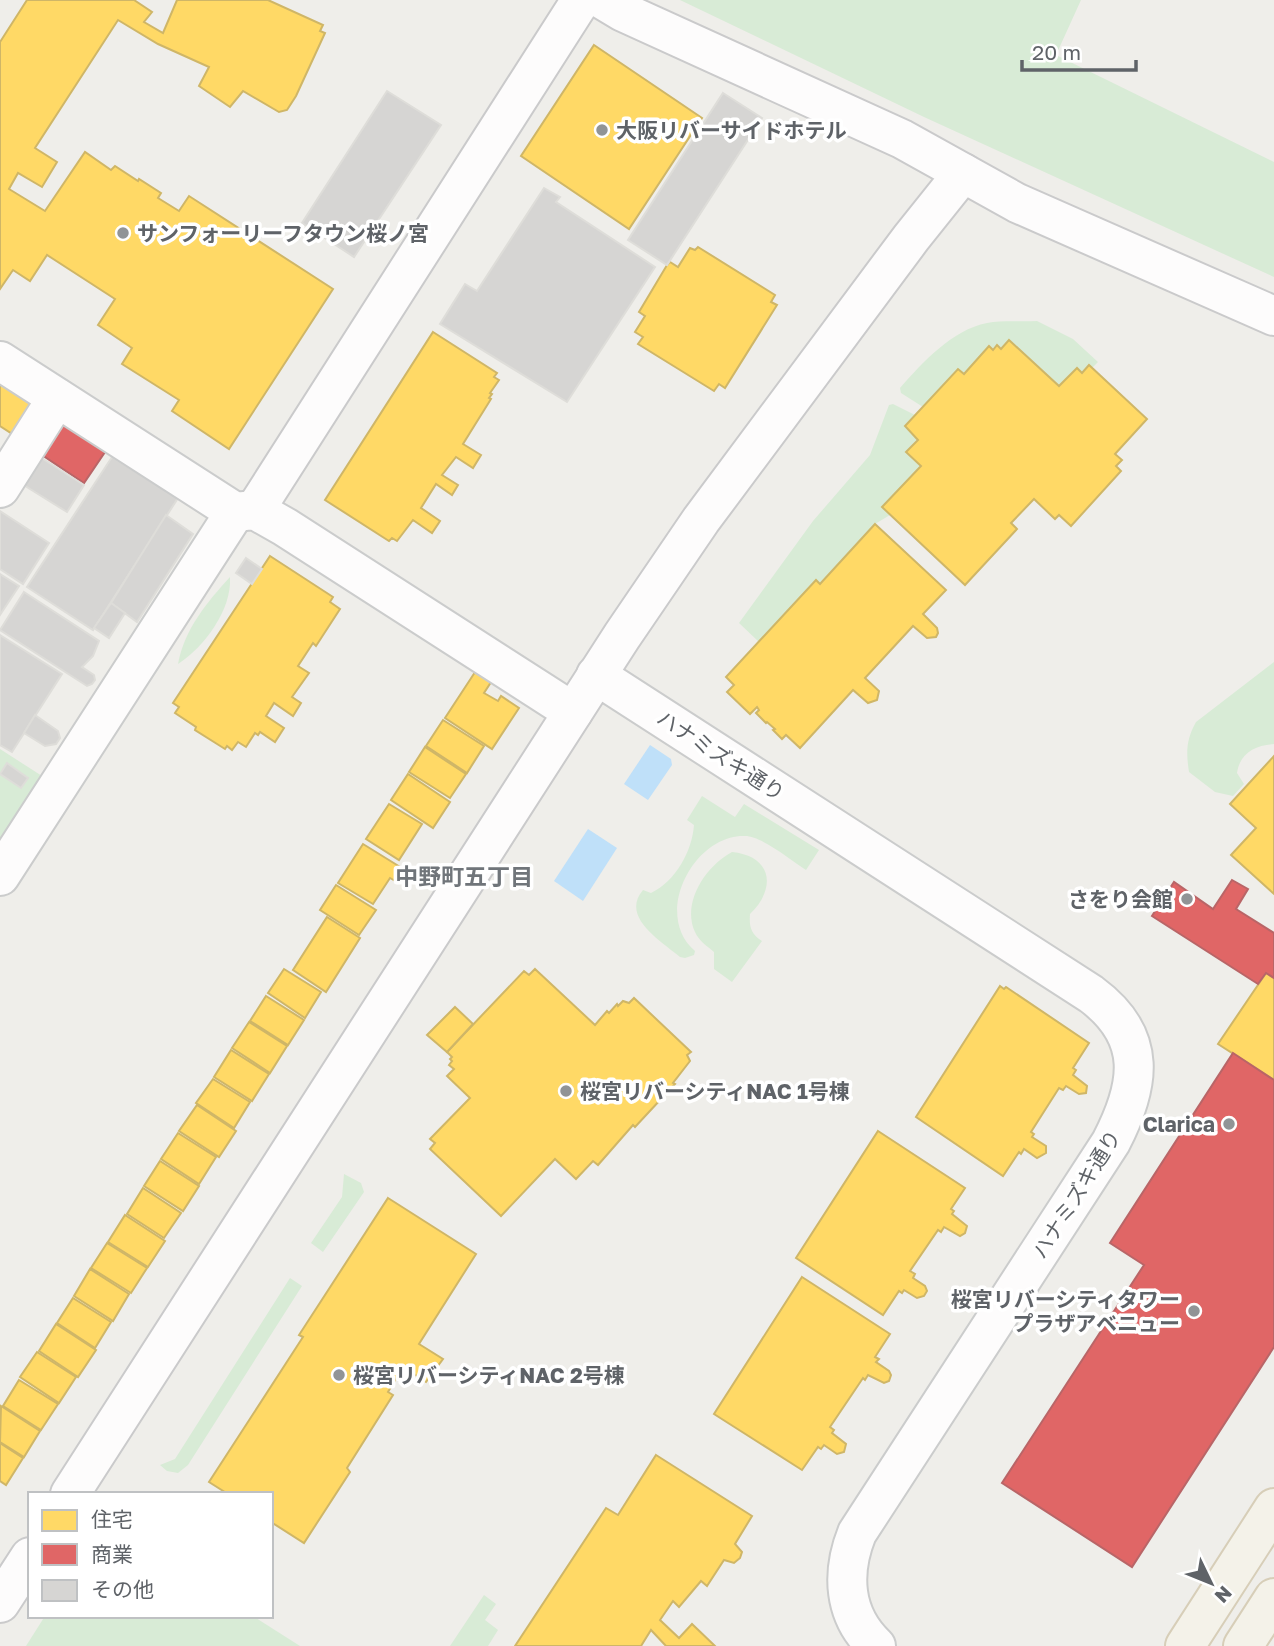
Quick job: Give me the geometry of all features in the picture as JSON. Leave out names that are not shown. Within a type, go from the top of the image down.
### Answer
[{"type":"main road","points":[[1185,1646],[1274,1508]]},
{"type":"main road","points":[[1243,1646],[1274,1598]]},
{"type":"street","points":[[0,876],[245,511],[581,0]]},
{"type":"street","points":[[603,0],[623,12],[902,139],[1017,203],[1274,316]]},
{"type":"street","points":[[71,1492],[596,675],[701,520],[911,238],[963,173]]},
{"type":"street","points":[[0,361],[573,712]]},
{"type":"street","points":[[0,488],[57,398]]},
{"type":"street","name":"ハナミズキ通り","points":[[596,675],[1091,994],[1117,1017],[1126,1032],[1132,1051],[1135,1076],[1130,1102],[1111,1142],[857,1533],[847,1566],[851,1605],[857,1623],[876,1646]]},
{"type":"street","points":[[0,1603],[28,1559]]},
{"type":"green space","points":[[680,0],[1081,0],[1056,55],[1274,162],[1274,277],[924,117]]},
{"type":"green space","points":[[1037,321],[1073,339],[1098,362],[1082,373],[1076,368],[1059,386],[997,345],[993,350],[989,346],[964,374],[958,369],[923,407],[901,393],[900,388],[928,358],[962,332],[987,323]]},
{"type":"green space","points":[[893,404],[915,415],[905,426],[918,440],[906,452],[921,466],[883,507],[890,515],[875,524],[820,584],[816,580],[759,642],[739,623],[813,521],[870,455],[889,405]]},
{"type":"green space","points":[[230,577],[221,615],[206,638],[178,664],[191,628]]},
{"type":"green space","points":[[1274,662],[1274,744],[1255,748],[1241,760],[1237,773],[1244,784],[1233,796],[1215,792],[1189,772],[1188,746],[1193,728],[1196,722]]},
{"type":"green space","points":[[0,749],[42,776],[0,841]]},
{"type":"green space","points":[[702,796],[735,817],[744,804],[819,850],[806,870],[768,844],[752,837],[726,839],[710,848],[695,862],[678,898],[678,918],[683,936],[695,951],[694,955],[685,958],[680,957],[646,928],[636,910],[637,900],[643,890],[651,893],[660,888],[681,864],[693,835],[694,825],[687,820]]},
{"type":"green space","points":[[732,852],[755,860],[766,875],[767,884],[759,904],[750,914],[752,930],[762,941],[732,982],[714,969],[714,952],[695,932],[691,909],[706,875]]},
{"type":"green space","points":[[344,1174],[361,1183],[364,1192],[323,1252],[311,1243],[342,1197]]},
{"type":"green space","points":[[290,1278],[302,1286],[188,1465],[178,1473],[167,1471],[160,1465],[175,1459]]},
{"type":"green space","points":[[484,1595],[496,1604],[485,1620],[498,1630],[488,1646],[450,1646]]},
{"type":"green space","points":[[44,1618],[256,1618],[300,1646],[26,1646]]},
{"type":"water","points":[[650,745],[671,759],[672,765],[648,800],[624,784]]},
{"type":"water","points":[[588,829],[617,848],[583,901],[554,881]]},
{"type":"building: 住宅","name":"サンフォーリーフタウン桜ノ宮","points":[[27,0],[134,0],[152,12],[144,22],[163,33],[177,0],[268,0],[323,25],[320,31],[325,33],[296,96],[287,110],[279,112],[243,91],[230,107],[199,86],[209,67],[158,44],[118,20],[35,148],[57,162],[42,187],[18,173],[9,189],[45,211],[85,152],[111,170],[115,166],[138,181],[139,179],[161,193],[158,198],[179,211],[189,196],[333,289],[229,449],[172,411],[179,400],[122,364],[132,348],[98,325],[115,299],[47,255],[30,281],[13,270],[0,289],[0,42]]},
{"type":"building: 住宅","points":[[594,45],[702,118],[629,229],[521,156]]},
{"type":"building: 住宅","points":[[698,247],[775,295],[771,302],[777,305],[725,388],[719,384],[714,391],[638,344],[643,337],[635,332],[645,316],[639,312],[667,265],[670,262],[678,267],[690,248],[695,250]]},
{"type":"building: 住宅","points":[[433,332],[497,373],[494,377],[499,380],[490,393],[491,399],[463,444],[481,455],[473,468],[456,457],[442,475],[458,485],[452,495],[436,484],[421,508],[440,521],[432,533],[413,520],[397,541],[392,538],[389,541],[325,500]]},
{"type":"building: 住宅","points":[[1009,340],[1059,386],[1077,368],[1082,373],[1089,365],[1147,419],[1115,454],[1122,460],[1116,466],[1121,471],[1071,526],[1059,515],[1055,519],[1034,499],[1011,523],[1017,529],[965,585],[882,507],[921,466],[906,452],[918,440],[905,426],[958,369],[964,374],[989,346],[993,350],[997,345],[1001,349]]},
{"type":"building: 住宅","points":[[0,379],[36,404],[17,437],[0,426]]},
{"type":"building: 住宅","points":[[875,524],[946,590],[923,614],[937,628],[938,633],[936,637],[927,638],[913,626],[865,678],[879,691],[877,700],[868,703],[853,690],[800,748],[786,735],[782,739],[773,730],[775,729],[756,713],[759,710],[757,707],[750,714],[727,692],[734,685],[726,677],[816,580],[820,584]]},
{"type":"building: 住宅","points":[[270,556],[333,597],[330,602],[340,609],[316,646],[313,643],[298,666],[309,673],[292,697],[301,703],[293,716],[274,703],[266,716],[284,728],[275,742],[260,732],[258,735],[255,733],[246,747],[238,742],[232,750],[227,746],[225,749],[195,730],[196,727],[175,713],[179,707],[173,703]]},
{"type":"building: 住宅","points":[[479,666],[495,676],[484,693],[498,701],[501,696],[519,708],[492,749],[445,718]]},
{"type":"building: 住宅","points":[[443,720],[484,746],[467,773],[426,746]]},
{"type":"building: 住宅","points":[[425,747],[466,774],[450,798],[409,772]]},
{"type":"building: 住宅","points":[[1274,756],[1274,894],[1231,855],[1256,828],[1230,804]]},
{"type":"building: 住宅","points":[[408,774],[450,802],[433,828],[391,800]]},
{"type":"building: 住宅","points":[[389,804],[422,824],[399,860],[366,839]]},
{"type":"building: 住宅","points":[[363,844],[405,870],[397,882],[390,878],[373,904],[338,883]]},
{"type":"building: 住宅","points":[[336,885],[376,910],[359,935],[320,910]]},
{"type":"building: 住宅","points":[[327,917],[360,938],[326,992],[293,970]]},
{"type":"building: 住宅","points":[[284,969],[321,992],[305,1018],[268,993]]},
{"type":"building: 住宅","name":"桜宮リバーシティNAC 1号棟","points":[[535,969],[595,1025],[617,1004],[618,1006],[623,1001],[629,1003],[634,998],[691,1052],[687,1055],[690,1061],[673,1083],[675,1084],[635,1127],[633,1125],[598,1165],[593,1161],[576,1179],[555,1159],[501,1216],[430,1149],[435,1143],[430,1139],[470,1098],[447,1076],[454,1069],[449,1065],[452,1057],[447,1052],[524,971],[529,975]]},
{"type":"building: 住宅","points":[[1266,973],[1274,978],[1274,1080],[1218,1044]]},
{"type":"building: 住宅","points":[[1000,986],[1004,989],[1006,987],[1089,1043],[1073,1068],[1076,1070],[1073,1075],[1087,1086],[1086,1093],[1079,1094],[1066,1086],[1063,1090],[1059,1088],[1031,1132],[1034,1134],[1032,1137],[1046,1146],[1046,1153],[1037,1158],[1024,1149],[1021,1154],[1019,1152],[1003,1176],[916,1117]]},
{"type":"building: 住宅","points":[[266,996],[304,1020],[288,1045],[250,1021]]},
{"type":"building: 住宅","points":[[455,1007],[473,1024],[447,1052],[427,1035]]},
{"type":"building: 住宅","points":[[249,1022],[287,1046],[270,1073],[232,1048]]},
{"type":"building: 住宅","points":[[231,1050],[269,1074],[252,1101],[214,1077]]},
{"type":"building: 住宅","points":[[213,1079],[250,1102],[234,1128],[196,1103]]},
{"type":"building: 住宅","points":[[197,1105],[236,1131],[219,1157],[179,1131]]},
{"type":"building: 住宅","points":[[878,1131],[965,1188],[951,1209],[954,1211],[952,1214],[967,1226],[965,1233],[960,1236],[944,1227],[941,1232],[938,1230],[910,1271],[915,1274],[913,1278],[925,1286],[927,1291],[924,1296],[917,1298],[904,1290],[902,1293],[899,1291],[883,1315],[796,1258]]},
{"type":"building: 住宅","points":[[178,1133],[216,1157],[199,1184],[161,1159]]},
{"type":"building: 住宅","points":[[160,1161],[199,1186],[183,1211],[144,1186]]},
{"type":"building: 住宅","points":[[143,1188],[181,1213],[164,1238],[127,1214]]},
{"type":"building: 住宅","name":"桜宮リバーシティNAC 2号棟","points":[[388,1198],[476,1254],[419,1344],[443,1359],[426,1382],[403,1367],[388,1392],[393,1395],[347,1468],[350,1472],[304,1543],[273,1523],[273,1492],[225,1492],[209,1482],[303,1337],[299,1335]]},
{"type":"building: 住宅","points":[[125,1215],[165,1241],[148,1267],[108,1242]]},
{"type":"building: 住宅","points":[[107,1243],[147,1268],[131,1293],[91,1268]]},
{"type":"building: 住宅","points":[[90,1269],[129,1294],[113,1321],[74,1296]]},
{"type":"building: 住宅","points":[[802,1277],[890,1334],[875,1357],[879,1359],[876,1362],[891,1375],[889,1381],[884,1383],[868,1375],[865,1380],[863,1378],[830,1427],[834,1430],[832,1433],[846,1444],[844,1452],[837,1454],[824,1445],[821,1449],[818,1447],[802,1470],[714,1414]]},
{"type":"building: 住宅","points":[[73,1298],[111,1322],[95,1348],[57,1323]]},
{"type":"building: 住宅","points":[[56,1324],[96,1350],[78,1377],[39,1351]]},
{"type":"building: 住宅","points":[[37,1352],[76,1377],[59,1403],[20,1377]]},
{"type":"building: 住宅","points":[[19,1380],[58,1404],[41,1430],[3,1406]]},
{"type":"building: 住宅","points":[[1,1406],[40,1431],[24,1457],[0,1442]]},
{"type":"building: 住宅","points":[[0,1443],[23,1458],[6,1485],[0,1481]]},
{"type":"building: 住宅","points":[[656,1455],[752,1516],[735,1544],[742,1552],[740,1558],[734,1563],[724,1560],[707,1586],[701,1581],[679,1607],[673,1601],[660,1620],[679,1638],[692,1624],[715,1646],[666,1646],[651,1630],[641,1646],[515,1646],[606,1508],[618,1515]]},
{"type":"building: 商業","points":[[62,424],[105,452],[84,483],[39,453]]},
{"type":"building: 商業","points":[[1232,880],[1248,889],[1236,909],[1274,933],[1274,978],[1266,973],[1258,984],[1152,916],[1174,882],[1213,909]]},
{"type":"building: 商業","name":"桜宮リバーシティタワー プラザアベニュー","points":[[1233,1053],[1274,1080],[1274,1347],[1132,1567],[1002,1483],[1144,1265],[1110,1243]]},
{"type":"building: その他","points":[[387,91],[441,125],[354,257],[302,223]]},
{"type":"building: その他","points":[[723,93],[762,118],[667,265],[628,240]]},
{"type":"building: その他","points":[[544,188],[560,197],[556,202],[655,267],[567,402],[440,324],[465,284],[477,291]]},
{"type":"building: その他","points":[[40,457],[84,485],[67,512],[22,484]]},
{"type":"building: その他","points":[[112,457],[178,498],[93,630],[27,587]]},
{"type":"building: その他","points":[[0,511],[49,543],[23,584],[0,569]]},
{"type":"building: その他","points":[[166,515],[193,534],[137,622],[111,603]]},
{"type":"building: その他","points":[[246,558],[262,569],[252,584],[236,573]]},
{"type":"building: その他","points":[[0,574],[19,586],[0,615]]},
{"type":"building: その他","points":[[24,592],[99,641],[93,656],[82,667],[94,675],[92,684],[87,686],[0,630]]},
{"type":"building: その他","points":[[111,603],[125,613],[109,638],[94,628]]},
{"type":"building: その他","points":[[0,635],[62,674],[12,752],[0,745]]},
{"type":"building: その他","points":[[35,715],[58,731],[60,738],[56,744],[45,746],[24,733]]},
{"type":"building: その他","points":[[7,763],[28,778],[21,788],[0,774]]},
{"type":"place","name":"大阪リバーサイドホテル","points":[[602,130]]},
{"type":"place","name":"サンフォーリーフタウン桜ノ宮","points":[[123,233]]},
{"type":"place","name":"さをり会館","points":[[1187,899]]},
{"type":"place","name":"桜宮リバーシティNAC 1号棟","points":[[566,1091]]},
{"type":"place","name":"Clarica","points":[[1229,1124]]},
{"type":"place","name":"桜宮リバーシティタワー プラザアベニュー","points":[[1194,1311]]},
{"type":"place","name":"桜宮リバーシティNAC 2号棟","points":[[339,1375]]},
{"type":"district","name":"中野町五丁目","points":[[464,876]]}]
